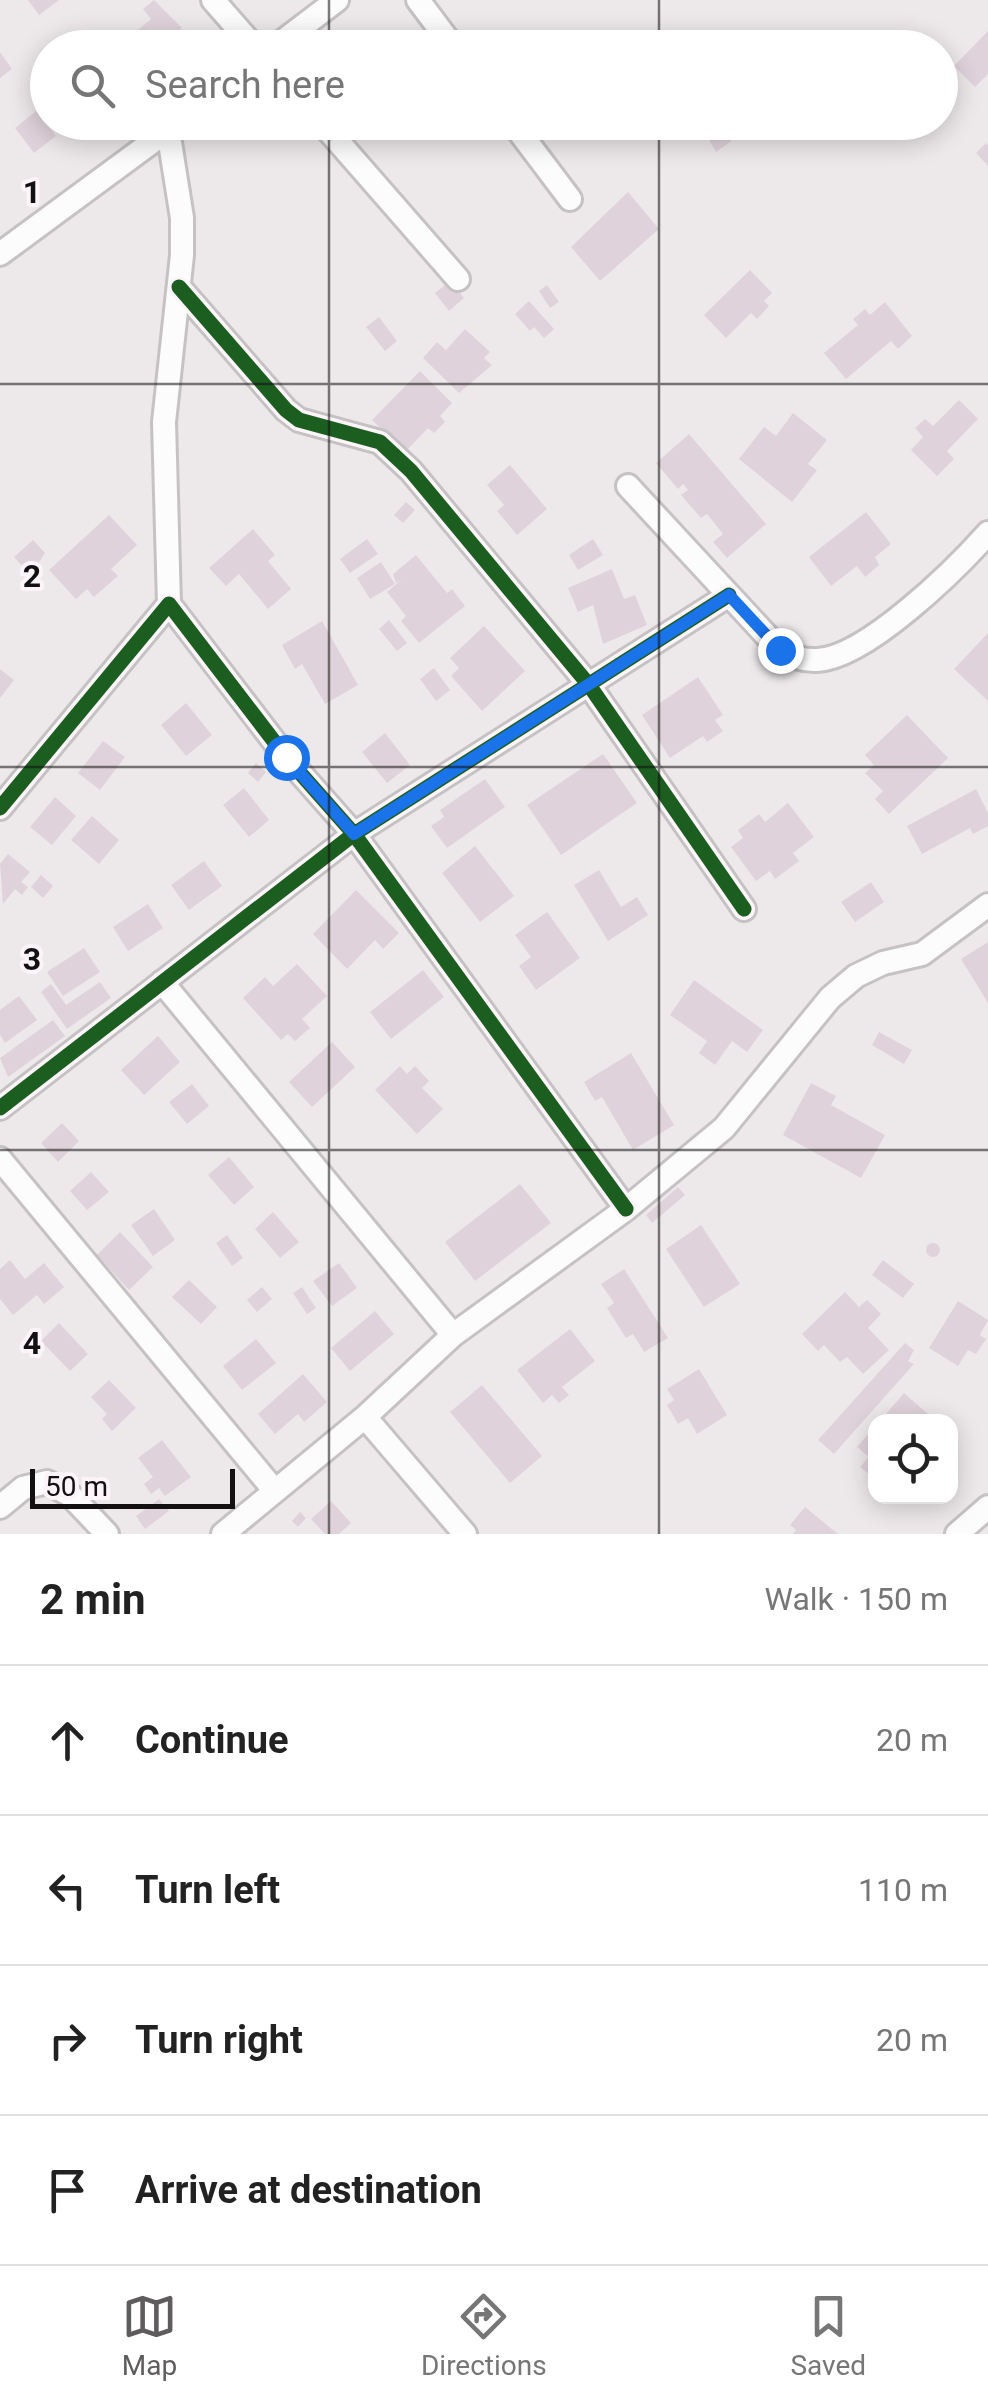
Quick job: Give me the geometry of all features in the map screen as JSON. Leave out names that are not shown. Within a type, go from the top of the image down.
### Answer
[{"type":"street","points":[[213,0],[239,30]]},
{"type":"street","points":[[298,30],[337,0]]},
{"type":"street","points":[[418,0],[440,30]]},
{"type":"street","points":[[0,254],[154,140]]},
{"type":"street","points":[[174,140],[182,218],[179,288],[164,422],[169,604],[286,757],[354,834],[626,1209]]},
{"type":"street","points":[[337,140],[458,279]]},
{"type":"street","points":[[526,140],[570,198]]},
{"type":"street","points":[[179,288],[286,410],[299,420],[380,442],[411,471],[590,684],[744,908]]},
{"type":"street","points":[[628,486],[780,650],[796,658],[830,658],[870,638],[966,558],[988,534]]},
{"type":"street","points":[[0,1108],[354,834],[729,595]]},
{"type":"street","points":[[0,808],[169,604]]},
{"type":"street","points":[[223,1534],[365,1417],[452,1335],[626,1209],[724,1128],[830,998],[856,976],[922,954],[988,905]]},
{"type":"street","points":[[162,982],[452,1335]]},
{"type":"street","points":[[0,1160],[274,1490]]},
{"type":"street","points":[[365,1417],[464,1534]]},
{"type":"street","points":[[0,1507],[23,1488],[47,1482],[70,1495],[108,1534]]},
{"type":"street","points":[[957,1534],[988,1507]]},
{"type":"building","points":[[28,0],[59,0],[39,15]]},
{"type":"building","points":[[154,0],[182,28],[138,30],[151,19],[143,9]]},
{"type":"building","points":[[988,31],[988,74],[975,87],[958,70],[958,62]]},
{"type":"building","points":[[0,52],[12,69],[0,78]]},
{"type":"building","points":[[30,116],[30,140],[51,140],[34,153],[15,128]]},
{"type":"building","points":[[709,140],[733,140],[716,152]]},
{"type":"building","points":[[988,145],[988,166],[976,153]]},
{"type":"building","points":[[628,192],[659,229],[600,281],[571,247]]},
{"type":"building","points":[[750,270],[772,293],[764,301],[769,306],[757,319],[751,313],[726,338],[704,315]]},
{"type":"building","points":[[450,281],[464,298],[449,311],[435,293]]},
{"type":"building","points":[[547,285],[559,302],[550,308],[539,291]]},
{"type":"building","points":[[529,301],[554,329],[544,338],[534,327],[530,331],[515,314]]},
{"type":"building","points":[[885,302],[912,336],[898,349],[891,341],[846,379],[824,353],[858,325],[853,319],[865,309],[870,315]]},
{"type":"building","points":[[379,317],[397,341],[385,351],[366,327]]},
{"type":"building","points":[[465,329],[490,352],[484,358],[492,365],[459,393],[423,358],[437,342],[446,350]]},
{"type":"building","points":[[420,371],[452,403],[440,416],[445,422],[434,433],[428,428],[405,452],[372,420]]},
{"type":"building","points":[[959,400],[978,419],[947,451],[954,459],[937,476],[911,450],[923,437],[915,428],[925,419],[933,426]]},
{"type":"building","points":[[793,413],[827,440],[808,464],[817,470],[792,502],[739,459],[764,427],[776,436]]},
{"type":"building","points":[[689,434],[766,524],[727,558],[713,542],[723,534],[707,514],[701,518],[681,495],[688,490],[683,484],[678,489],[656,463]]},
{"type":"building","points":[[510,465],[547,509],[517,535],[497,511],[504,505],[487,485]]},
{"type":"building","points":[[406,502],[415,510],[403,523],[394,515]]},
{"type":"building","points":[[866,512],[891,544],[875,557],[879,565],[865,577],[857,566],[831,586],[809,557]]},
{"type":"building","points":[[109,515],[137,545],[111,569],[118,576],[94,597],[87,589],[76,599],[49,570]]},
{"type":"building","points":[[253,529],[275,555],[268,561],[291,589],[268,609],[239,574],[226,586],[209,568]]},
{"type":"building","points":[[367,539],[378,554],[350,573],[340,559]]},
{"type":"building","points":[[593,539],[603,555],[578,570],[569,555]]},
{"type":"building","points":[[33,540],[45,553],[31,575],[14,557]]},
{"type":"building","points":[[416,555],[447,593],[452,589],[465,606],[419,643],[401,621],[406,616],[387,592],[402,579],[396,583],[393,574]]},
{"type":"building","points":[[381,562],[395,584],[370,599],[357,578]]},
{"type":"building","points":[[612,569],[624,599],[635,595],[647,625],[603,644],[593,605],[578,612],[568,588]]},
{"type":"building","points":[[389,620],[407,643],[397,651],[379,629]]},
{"type":"building","points":[[322,621],[358,685],[325,704],[302,664],[295,669],[282,645]]},
{"type":"building","points":[[484,626],[525,671],[482,711],[451,676],[459,668],[450,658]]},
{"type":"building","points":[[988,633],[988,701],[954,669]]},
{"type":"building","points":[[434,668],[450,690],[436,701],[420,679]]},
{"type":"building","points":[[0,669],[14,680],[0,698]]},
{"type":"building","points":[[698,677],[723,715],[715,720],[723,731],[707,742],[703,736],[670,758],[642,715]]},
{"type":"building","points":[[186,703],[212,735],[186,756],[161,725]]},
{"type":"building","points":[[907,715],[948,758],[889,814],[875,799],[883,791],[865,773],[874,765],[865,755]]},
{"type":"building","points":[[385,733],[410,765],[387,783],[362,752]]},
{"type":"building","points":[[103,741],[125,757],[100,790],[78,773]]},
{"type":"building","points":[[603,754],[637,803],[561,855],[527,805]]},
{"type":"building","points":[[256,763],[266,772],[258,782],[248,773]]},
{"type":"building","points":[[485,779],[505,807],[447,848],[431,826],[444,817],[440,810]]},
{"type":"building","points":[[244,788],[269,820],[249,837],[223,805]]},
{"type":"building","points":[[976,789],[988,813],[988,826],[973,834],[970,828],[922,854],[907,826]]},
{"type":"building","points":[[55,797],[76,816],[52,845],[30,827]]},
{"type":"building","points":[[788,803],[814,837],[793,853],[799,861],[775,879],[770,871],[756,881],[731,847],[743,838],[738,830],[759,814],[765,822]]},
{"type":"building","points":[[92,816],[119,840],[99,864],[71,840]]},
{"type":"building","points":[[475,846],[514,896],[480,922],[442,873]]},
{"type":"building","points":[[8,854],[30,872],[21,882],[28,887],[22,895],[15,889],[3,904],[0,864]]},
{"type":"building","points":[[204,861],[222,886],[189,910],[171,885]]},
{"type":"building","points":[[599,870],[621,907],[637,897],[648,915],[608,941],[574,885]]},
{"type":"building","points":[[41,875],[53,886],[43,898],[31,887]]},
{"type":"building","points":[[871,882],[884,902],[855,922],[841,902]]},
{"type":"building","points":[[356,890],[399,933],[383,949],[375,940],[347,969],[313,934]]},
{"type":"building","points":[[148,904],[163,928],[128,951],[113,927]]},
{"type":"building","points":[[547,912],[580,958],[536,990],[519,966],[531,957],[515,935]]},
{"type":"building","points":[[988,942],[988,1003],[961,959]]},
{"type":"building","points":[[84,948],[100,972],[63,996],[47,972]]},
{"type":"building","points":[[297,964],[327,996],[302,1019],[310,1028],[295,1041],[288,1034],[281,1040],[243,998],[265,977],[273,986]]},
{"type":"building","points":[[423,970],[444,997],[391,1039],[370,1012]]},
{"type":"building","points":[[694,980],[763,1030],[747,1052],[732,1041],[715,1065],[699,1053],[707,1041],[670,1015]]},
{"type":"building","points":[[100,982],[111,998],[67,1029],[41,992],[51,984],[66,1005]]},
{"type":"building","points":[[19,996],[37,1020],[5,1043],[0,1035],[0,1010]]},
{"type":"building","points":[[53,1020],[65,1036],[8,1077],[0,1058]]},
{"type":"building","points":[[879,1032],[912,1050],[904,1064],[872,1045]]},
{"type":"building","points":[[158,1036],[180,1062],[144,1095],[121,1070]]},
{"type":"building","points":[[332,1042],[355,1067],[312,1107],[289,1082]]},
{"type":"building","points":[[631,1053],[674,1125],[633,1150],[602,1097],[595,1101],[584,1082]]},
{"type":"building","points":[[400,1066],[407,1074],[415,1066],[429,1081],[422,1088],[443,1109],[417,1134],[375,1090]]},
{"type":"building","points":[[811,1083],[836,1096],[831,1105],[885,1135],[861,1178],[783,1135]]},
{"type":"building","points":[[192,1084],[209,1106],[187,1124],[169,1102]]},
{"type":"building","points":[[62,1123],[79,1141],[58,1162],[41,1143]]},
{"type":"building","points":[[229,1157],[254,1187],[234,1205],[208,1175]]},
{"type":"building","points":[[91,1172],[109,1192],[87,1210],[70,1191]]},
{"type":"building","points":[[520,1184],[551,1223],[475,1281],[445,1242]]},
{"type":"building","points":[[678,1187],[685,1195],[652,1223],[646,1215]]},
{"type":"building","points":[[154,1209],[175,1240],[153,1256],[131,1225]]},
{"type":"building","points":[[273,1212],[299,1242],[280,1258],[255,1229]]},
{"type":"building","points":[[701,1225],[740,1284],[704,1307],[666,1249]]},
{"type":"building","points":[[120,1232],[153,1267],[129,1290],[97,1255]]},
{"type":"building","points":[[227,1235],[243,1258],[232,1266],[216,1243]]},
{"type":"building","points":[[933,1243],[940,1250],[933,1257],[926,1250]]},
{"type":"building","points":[[10,1260],[25,1279],[44,1263],[64,1287],[44,1304],[37,1295],[13,1315],[0,1299],[0,1269]]},
{"type":"building","points":[[883,1260],[914,1284],[903,1298],[872,1275]]},
{"type":"building","points":[[339,1263],[357,1288],[332,1306],[313,1281]]},
{"type":"building","points":[[624,1269],[668,1338],[644,1352],[633,1334],[626,1338],[607,1308],[614,1303],[601,1284]]},
{"type":"building","points":[[189,1280],[217,1307],[201,1324],[172,1297]]},
{"type":"building","points":[[262,1287],[272,1299],[257,1312],[247,1300]]},
{"type":"building","points":[[302,1287],[316,1308],[307,1314],[293,1293]]},
{"type":"building","points":[[845,1292],[859,1307],[867,1300],[881,1314],[868,1328],[889,1350],[863,1374],[847,1357],[840,1362],[824,1345],[818,1351],[802,1334]]},
{"type":"building","points":[[958,1301],[988,1320],[980,1335],[986,1339],[976,1354],[968,1350],[958,1366],[929,1348]]},
{"type":"building","points":[[375,1311],[394,1334],[350,1371],[331,1348]]},
{"type":"building","points":[[59,1323],[88,1354],[70,1371],[41,1341]]},
{"type":"building","points":[[570,1329],[595,1361],[562,1387],[569,1395],[559,1403],[552,1395],[543,1403],[517,1370]]},
{"type":"building","points":[[256,1339],[276,1363],[242,1390],[223,1366]]},
{"type":"building","points":[[905,1343],[914,1350],[908,1361],[914,1364],[834,1454],[818,1440]]},
{"type":"building","points":[[699,1369],[727,1415],[697,1434],[688,1418],[678,1424],[667,1405],[674,1400],[667,1389]]},
{"type":"building","points":[[303,1374],[327,1402],[304,1422],[298,1414],[275,1434],[258,1414]]},
{"type":"building","points":[[109,1380],[136,1408],[112,1431],[102,1419],[107,1414],[91,1397]]},
{"type":"building","points":[[482,1385],[542,1456],[510,1483],[450,1412]]},
{"type":"building","points":[[904,1393],[928,1414],[886,1414]]},
{"type":"building","points":[[868,1434],[868,1456],[857,1447]]},
{"type":"building","points":[[162,1440],[191,1477],[165,1496],[159,1488],[151,1494],[144,1484],[153,1477],[138,1458]]},
{"type":"building","points":[[159,1499],[169,1511],[145,1529],[136,1516]]},
{"type":"building","points":[[331,1501],[351,1523],[339,1534],[325,1534],[311,1519]]},
{"type":"building","points":[[805,1507],[838,1534],[793,1534],[796,1530],[790,1525]]},
{"type":"building","points":[[300,1512],[306,1518],[298,1527],[292,1521]]},
{"type":"cycle path","points":[[179,287],[286,410],[299,420],[380,442],[411,471],[589,685],[744,909]]},
{"type":"cycle path","points":[[626,1209],[354,834],[729,595]]},
{"type":"cycle path","points":[[0,808],[169,604],[286,757],[354,834],[0,1108]]},
{"type":"route","points":[[286,757],[354,834],[482,756],[729,595],[780,650]]}]
